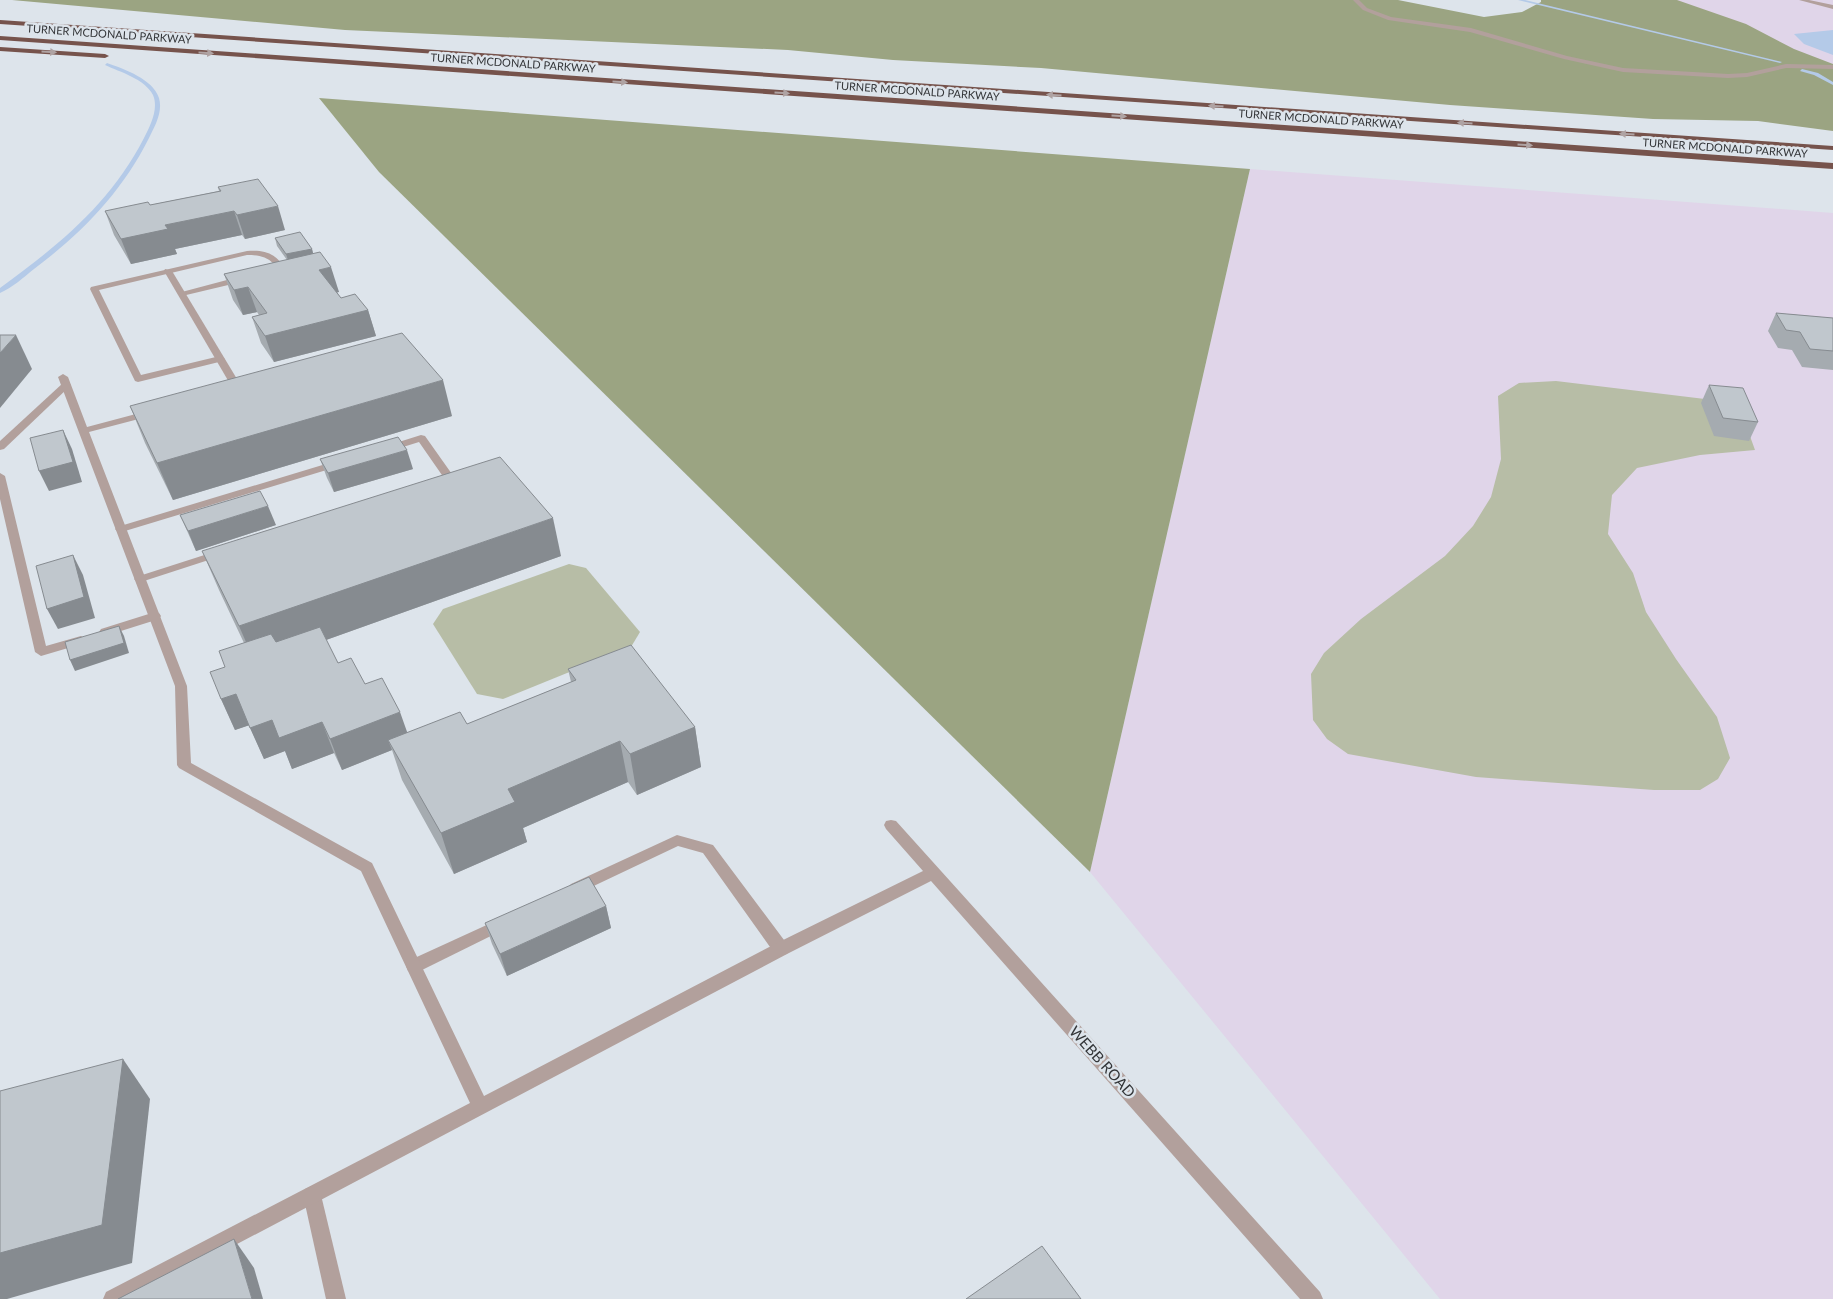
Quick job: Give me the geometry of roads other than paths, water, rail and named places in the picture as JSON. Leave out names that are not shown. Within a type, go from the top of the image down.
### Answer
[{"type":"highway","name":"TURNER MCDONALD PARKWAY","points":[[0,21],[87,29],[1833,148]]},
{"type":"highway","name":"TURNER MCDONALD PARKWAY","points":[[0,38],[1833,166]]},
{"type":"highway","points":[[0,49],[113,56]]},
{"type":"highway","points":[[197,60],[397,66]]},
{"type":"street","points":[[1356,0],[1365,8],[1390,19],[1471,30],[1566,58],[1623,70],[1728,76],[1747,75],[1786,66],[1833,68]]},
{"type":"street","points":[[1802,0],[1833,7]]},
{"type":"street","points":[[220,359],[138,379],[94,289],[247,253],[267,254],[278,264],[275,269],[258,276]]},
{"type":"street","points":[[168,271],[238,389]]},
{"type":"street","points":[[182,293],[248,278]]},
{"type":"street","points":[[0,447],[64,381],[182,686],[184,765],[368,867],[480,1107]]},
{"type":"street","points":[[83,431],[165,409]]},
{"type":"street","points":[[374,453],[421,438],[450,479],[432,485]]},
{"type":"street","points":[[121,529],[346,461]]},
{"type":"street","points":[[0,476],[41,652],[155,616]]},
{"type":"street","points":[[140,579],[234,548]]},
{"type":"street","name":"WEBB ROAD","points":[[891,825],[1312,1299]]},
{"type":"street","points":[[563,895],[677,840],[708,849],[781,949]]},
{"type":"street","points":[[113,1299],[781,949],[934,873]]},
{"type":"street","points":[[414,966],[519,916]]},
{"type":"street","points":[[312,1195],[336,1299]]},
{"type":"water","points":[[1833,30],[1833,55],[1804,44],[1794,34]]},
{"type":"waterway","points":[[1520,0],[1780,62]]},
{"type":"waterway","points":[[0,291],[66,241],[86,222],[122,181],[149,133],[155,119],[158,104],[152,89],[141,80],[107,64]]},
{"type":"waterway","points":[[1802,70],[1816,74],[1833,84]]}]
